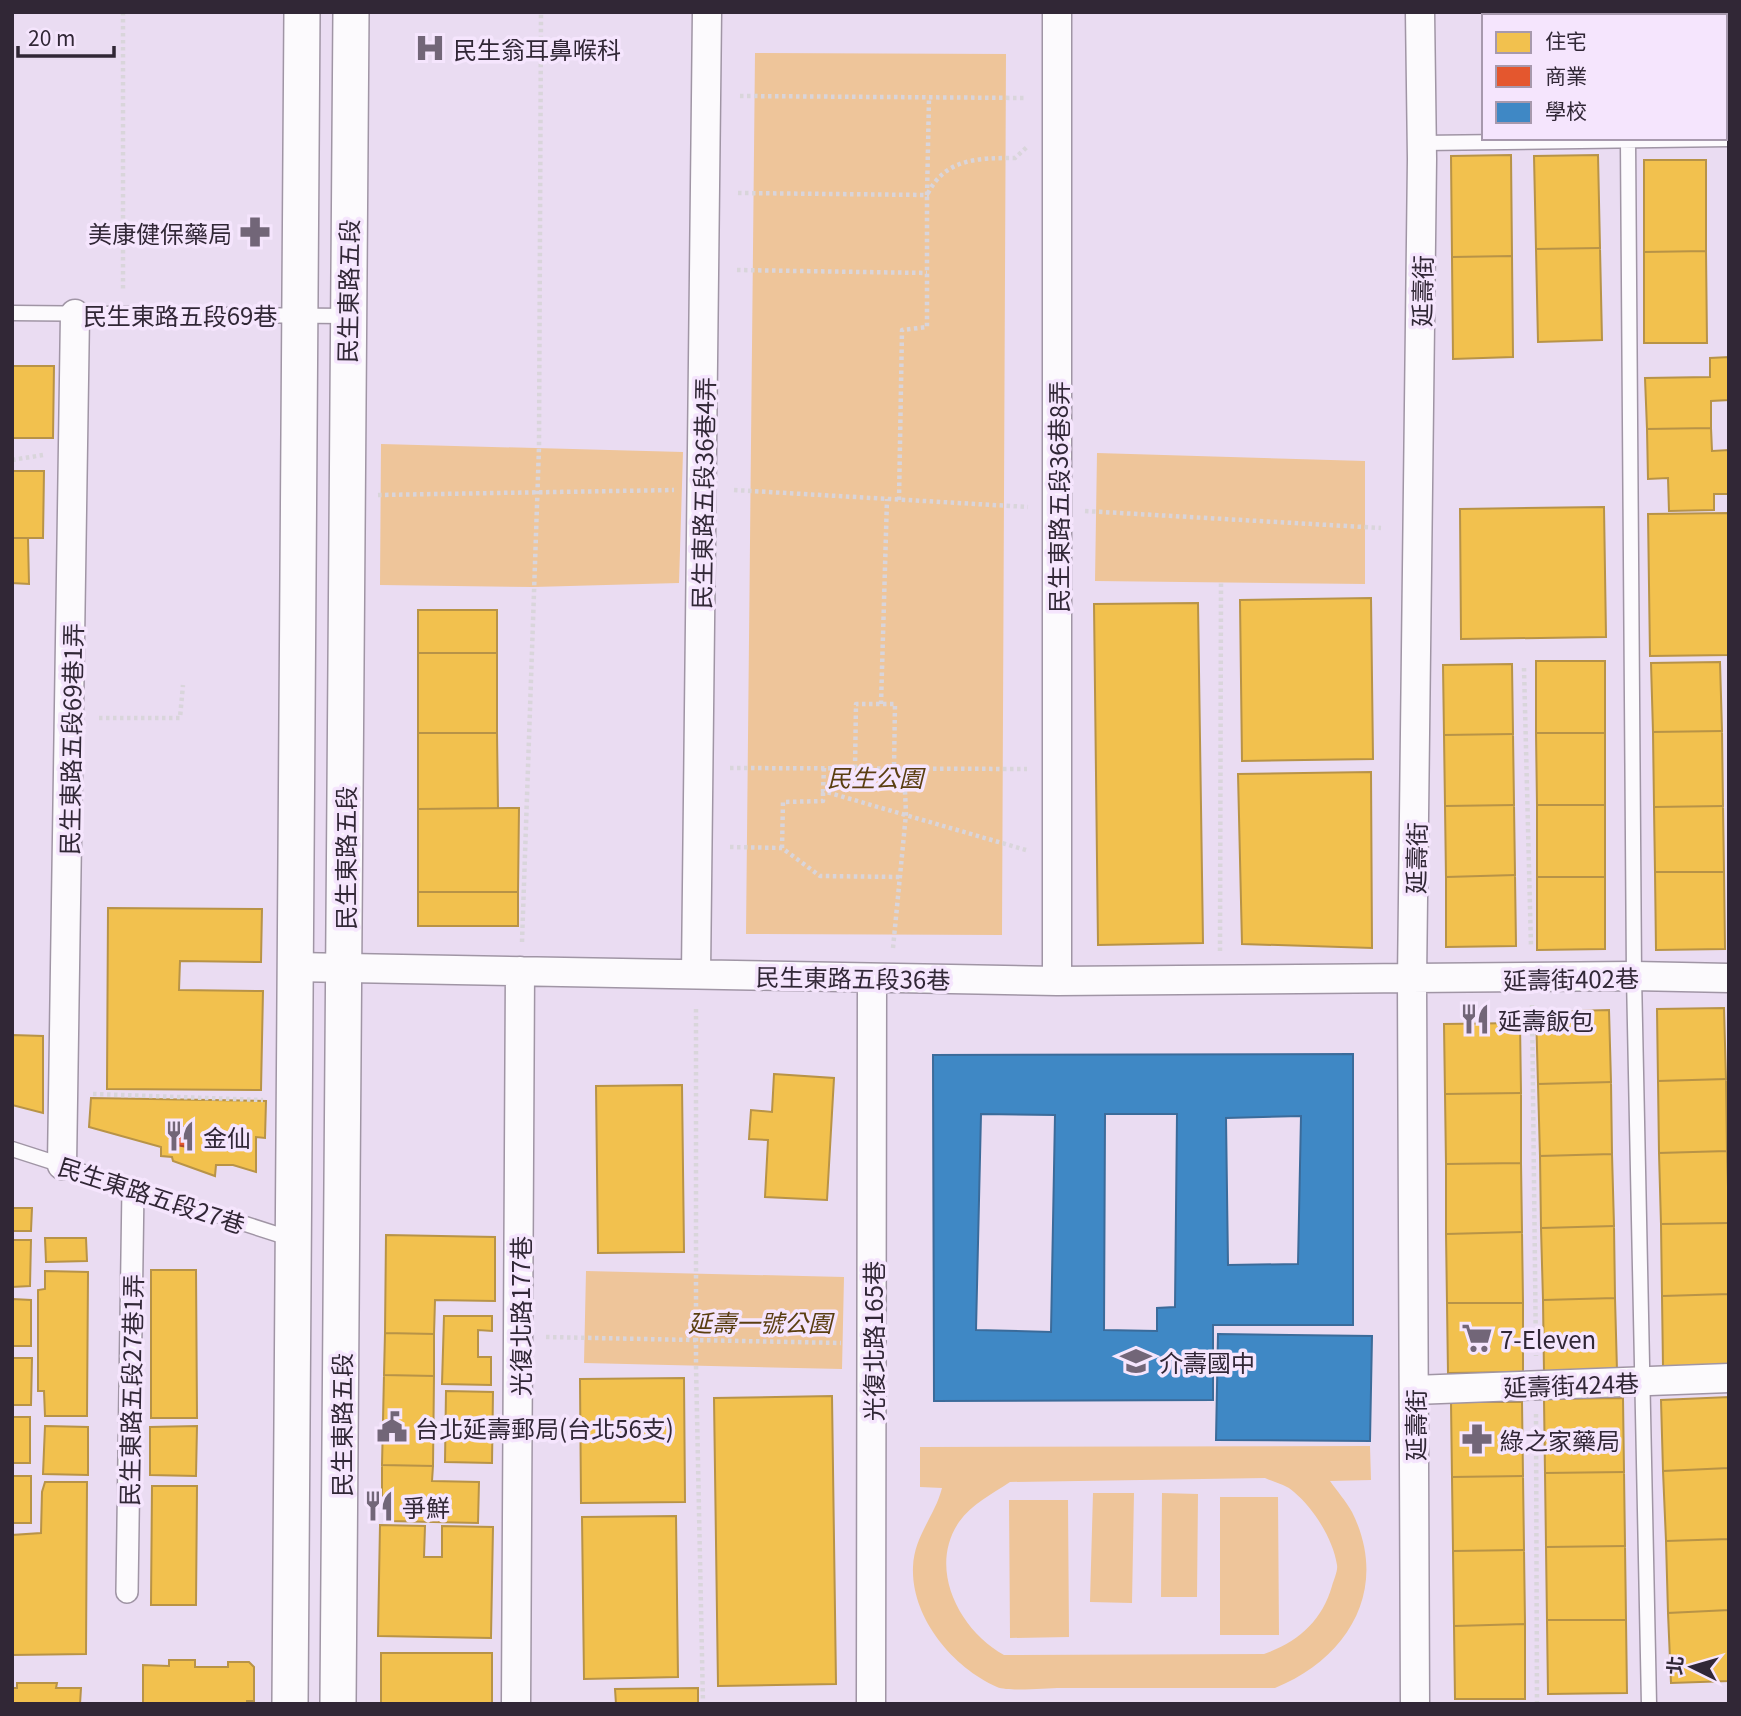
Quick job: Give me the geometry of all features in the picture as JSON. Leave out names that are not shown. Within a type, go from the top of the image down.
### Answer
[{"type":"street","name":"民生東路五段","points":[[290,1704],[302,12]]},
{"type":"street","name":"民生東路五段","points":[[338,1704],[351,12]]},
{"type":"street","name":"民生東路五段36巷4弄","points":[[696,974],[707,12]]},
{"type":"street","name":"民生東路五段36巷8弄","points":[[1057,981],[1058,12]]},
{"type":"street","name":"延壽街","points":[[1415,1704],[1412,980],[1422,143],[1420,12]]},
{"type":"street","name":"民生東路五段69巷1弄","points":[[62,1165],[75,314]]},
{"type":"street","name":"民生東路五段36巷","points":[[294,967],[344,968],[521,958],[696,974],[1057,981],[1412,980]]},
{"type":"street","name":"光復北路177巷","points":[[516,1704],[521,958]]},
{"type":"street","name":"延壽街402巷","points":[[1412,980],[1634,976],[1729,978]]},
{"type":"street","name":"光復北路165巷","points":[[871,1704],[873,978]]},
{"type":"street","name":"民生東路五段27巷1弄","points":[[127,1592],[133,1188]]},
{"type":"street","name":"延壽街424巷","points":[[1414,1390],[1729,1378]]},
{"type":"lane","points":[[1422,143],[1678,140]]},
{"type":"lane","points":[[1628,141],[1634,976],[1649,1704]]},
{"type":"lane","name":"民生東路五段69巷","points":[[12,313],[347,316]]},
{"type":"lane","name":"民生東路五段27巷","points":[[12,1149],[292,1239]]},
{"type":"path","points":[[122,12],[123,314]]},
{"type":"path","points":[[521,958],[537,494],[541,12]]},
{"type":"path","points":[[740,96],[1031,98]]},
{"type":"path","points":[[899,500],[902,330],[927,327],[929,97]]},
{"type":"path","points":[[927,195],[936,177],[974,158],[1015,158],[1031,144]]},
{"type":"path","points":[[738,193],[927,195]]},
{"type":"path","points":[[737,270],[927,273]]},
{"type":"path","points":[[370,495],[682,490]]},
{"type":"path","points":[[734,490],[1033,508]]},
{"type":"path","points":[[881,704],[887,499]]},
{"type":"path","points":[[1080,510],[1381,528]]},
{"type":"path","points":[[1220,583],[1220,952]]},
{"type":"path","points":[[1524,668],[1532,979],[1537,1704]]},
{"type":"path","points":[[70,718],[180,718],[183,685]]},
{"type":"path","points":[[855,768],[856,704],[895,704],[894,768]]},
{"type":"path","points":[[730,768],[1034,769]]},
{"type":"path","points":[[782,848],[783,802],[823,801],[824,768]]},
{"type":"path","points":[[893,950],[906,814],[904,768]]},
{"type":"path","points":[[823,791],[1034,852]]},
{"type":"path","points":[[730,847],[782,848],[820,876],[900,877]]},
{"type":"path","points":[[696,1009],[697,1340],[703,1704]]},
{"type":"path","points":[[65,1093],[268,1100]]},
{"type":"path","points":[[545,1337],[853,1343]]},
{"type":"green space","name":"民生公園","points":[[755,53],[1006,54],[1002,935],[746,934]]},
{"type":"green space","points":[[381,444],[683,452],[679,583],[533,587],[380,585]]},
{"type":"green space","points":[[1097,453],[1365,461],[1365,584],[1095,581]]},
{"type":"green space","name":"延壽一號公園","points":[[586,1271],[844,1277],[842,1369],[584,1363]]},
{"type":"green space","points":[[1370,1446],[1371,1480],[1330,1481],[1352,1512],[1363,1540],[1366,1567],[1364,1593],[1356,1617],[1342,1639],[1324,1659],[1275,1688],[1019,1690],[997,1687],[980,1678],[950,1653],[937,1638],[919,1604],[914,1586],[914,1556],[942,1488],[920,1487],[920,1447]],"holes":[[[1265,1478],[1291,1490],[1309,1507],[1327,1535],[1337,1567],[1328,1598],[1315,1620],[1288,1643],[1264,1654],[1004,1655],[974,1631],[953,1597],[946,1559],[950,1540],[959,1522],[970,1510],[1010,1482]]]},
{"type":"green space","points":[[1093,1493],[1134,1493],[1132,1603],[1090,1602]]},
{"type":"green space","points":[[1162,1493],[1198,1494],[1197,1597],[1161,1597]]},
{"type":"green space","points":[[1220,1497],[1278,1497],[1279,1635],[1220,1635]]},
{"type":"green space","points":[[1009,1500],[1068,1500],[1069,1637],[1010,1638]]},
{"type":"building: 住宅","points":[[1729,12],[1729,97],[1727,14],[1643,14]]},
{"type":"building: 住宅","points":[[1511,155],[1512,256],[1452,257],[1451,156]]},
{"type":"building: 住宅","points":[[1598,155],[1600,248],[1536,249],[1534,156]]},
{"type":"building: 住宅","points":[[1644,160],[1706,160],[1706,251],[1644,252]]},
{"type":"building: 住宅","points":[[1600,248],[1602,340],[1538,342],[1536,249]]},
{"type":"building: 住宅","points":[[1706,251],[1707,343],[1644,343],[1644,252]]},
{"type":"building: 住宅","points":[[1512,256],[1513,357],[1453,359],[1452,257]]},
{"type":"building: 住宅","points":[[1729,357],[1729,400],[1711,401],[1711,428],[1647,429],[1645,378],[1710,377],[1710,358]]},
{"type":"building: 住宅","points":[[12,366],[54,366],[53,438],[12,438]]},
{"type":"building: 住宅","points":[[1711,428],[1712,451],[1729,450],[1729,494],[1714,494],[1714,510],[1669,511],[1668,478],[1648,479],[1647,429]]},
{"type":"building: 住宅","points":[[12,471],[44,471],[43,538],[12,538]]},
{"type":"building: 住宅","points":[[1604,507],[1606,637],[1461,639],[1460,509]]},
{"type":"building: 住宅","points":[[1729,513],[1729,655],[1650,656],[1648,514]]},
{"type":"building: 住宅","points":[[12,538],[28,538],[29,584],[12,583]]},
{"type":"building: 住宅","points":[[1371,598],[1373,759],[1242,761],[1240,600]]},
{"type":"building: 住宅","points":[[1198,603],[1203,943],[1098,945],[1094,604]]},
{"type":"building: 住宅","points":[[418,610],[497,610],[497,653],[418,653]]},
{"type":"building: 住宅","points":[[418,653],[497,653],[497,733],[418,733]]},
{"type":"building: 住宅","points":[[1536,661],[1605,661],[1605,733],[1536,733]]},
{"type":"building: 住宅","points":[[1720,662],[1722,731],[1653,732],[1651,663]]},
{"type":"building: 住宅","points":[[1512,664],[1513,734],[1444,735],[1443,665]]},
{"type":"building: 住宅","points":[[1722,731],[1723,806],[1654,807],[1653,732]]},
{"type":"building: 住宅","points":[[418,733],[497,733],[498,808],[418,809]]},
{"type":"building: 住宅","points":[[1536,733],[1605,733],[1605,805],[1537,805]]},
{"type":"building: 住宅","points":[[1513,734],[1514,805],[1445,806],[1444,735]]},
{"type":"building: 住宅","points":[[1371,772],[1372,948],[1242,944],[1238,774]]},
{"type":"building: 住宅","points":[[1514,805],[1515,875],[1446,877],[1445,806]]},
{"type":"building: 住宅","points":[[1537,805],[1605,805],[1605,877],[1537,877]]},
{"type":"building: 住宅","points":[[1723,806],[1724,872],[1655,872],[1654,807]]},
{"type":"building: 住宅","points":[[519,808],[518,892],[418,892],[418,809]]},
{"type":"building: 住宅","points":[[1655,872],[1724,872],[1725,949],[1656,950]]},
{"type":"building: 住宅","points":[[1515,875],[1516,946],[1446,947],[1446,877]]},
{"type":"building: 住宅","points":[[1537,877],[1605,877],[1605,949],[1537,950]]},
{"type":"building: 住宅","points":[[418,892],[518,892],[518,926],[418,926]]},
{"type":"building: 住宅","points":[[108,908],[262,909],[261,962],[180,961],[179,990],[263,991],[261,1090],[107,1089]]},
{"type":"building: 住宅","points":[[1724,1008],[1726,1079],[1658,1081],[1657,1009]]},
{"type":"building: 住宅","points":[[1609,1010],[1611,1082],[1538,1084],[1536,1012]]},
{"type":"building: 住宅","points":[[1520,1023],[1521,1093],[1445,1094],[1444,1024]]},
{"type":"building: 住宅","points":[[12,1035],[43,1036],[43,1113],[12,1105]]},
{"type":"building: 住宅","points":[[774,1074],[834,1078],[827,1200],[765,1197],[768,1140],[749,1139],[751,1110],[772,1112]]},
{"type":"building: 住宅","points":[[1726,1079],[1727,1151],[1659,1153],[1658,1081]]},
{"type":"building: 住宅","points":[[1611,1082],[1612,1154],[1540,1156],[1538,1084]]},
{"type":"building: 住宅","points":[[682,1085],[684,1252],[598,1253],[596,1086]]},
{"type":"building: 住宅","points":[[1521,1093],[1521,1163],[1446,1164],[1445,1094]]},
{"type":"building: 住宅","points":[[91,1098],[266,1101],[265,1138],[256,1137],[256,1172],[233,1165],[216,1165],[215,1176],[173,1161],[172,1157],[161,1156],[161,1147],[89,1127]]},
{"type":"building: 住宅","points":[[1727,1151],[1729,1223],[1661,1224],[1659,1153]]},
{"type":"building: 住宅","points":[[1612,1154],[1614,1226],[1541,1228],[1540,1156]]},
{"type":"building: 住宅","points":[[1521,1163],[1522,1232],[1446,1234],[1446,1164]]},
{"type":"building: 住宅","points":[[12,1208],[32,1208],[31,1231],[12,1231]]},
{"type":"building: 住宅","points":[[1729,1223],[1729,1294],[1662,1296],[1661,1224]]},
{"type":"building: 住宅","points":[[1614,1226],[1615,1298],[1543,1300],[1541,1228]]},
{"type":"building: 住宅","points":[[1522,1232],[1523,1303],[1447,1303],[1446,1234]]},
{"type":"building: 住宅","points":[[386,1235],[495,1237],[495,1301],[435,1300],[434,1334],[385,1333]]},
{"type":"building: 住宅","points":[[45,1238],[86,1238],[87,1261],[46,1262]]},
{"type":"building: 住宅","points":[[12,1240],[31,1240],[30,1286],[12,1287]]},
{"type":"building: 住宅","points":[[151,1270],[196,1270],[197,1418],[151,1418]]},
{"type":"building: 住宅","points":[[45,1271],[88,1272],[87,1416],[45,1416],[44,1391],[38,1391],[38,1290],[45,1289]]},
{"type":"building: 住宅","points":[[1729,1294],[1729,1366],[1663,1367],[1662,1296]]},
{"type":"building: 住宅","points":[[1615,1298],[1617,1371],[1544,1372],[1543,1300]]},
{"type":"building: 住宅","points":[[12,1299],[31,1300],[31,1346],[12,1346]]},
{"type":"building: 住宅","points":[[1447,1303],[1523,1303],[1523,1372],[1448,1373]]},
{"type":"building: 住宅","points":[[444,1316],[492,1316],[492,1331],[478,1330],[478,1357],[491,1357],[491,1385],[442,1384]]},
{"type":"building: 住宅","points":[[385,1333],[434,1334],[434,1376],[384,1375]]},
{"type":"building: 住宅","points":[[12,1358],[32,1358],[31,1405],[12,1405]]},
{"type":"building: 住宅","points":[[384,1375],[434,1376],[433,1466],[382,1465]]},
{"type":"building: 住宅","points":[[684,1378],[685,1502],[581,1503],[580,1379]]},
{"type":"building: 住宅","points":[[446,1391],[493,1392],[492,1463],[445,1462]]},
{"type":"building: 住宅","points":[[832,1396],[836,1684],[718,1686],[714,1398]]},
{"type":"building: 住宅","points":[[1729,1397],[1729,1468],[1663,1471],[1661,1400]]},
{"type":"building: 住宅","points":[[1623,1398],[1624,1472],[1545,1473],[1544,1399]]},
{"type":"building: 住宅","points":[[1451,1402],[1522,1402],[1523,1476],[1452,1477]]},
{"type":"building: 住宅","points":[[12,1417],[30,1417],[30,1463],[12,1463]]},
{"type":"building: 住宅","points":[[45,1426],[88,1427],[88,1475],[43,1474]]},
{"type":"building: 住宅","points":[[197,1426],[196,1476],[150,1475],[150,1427]]},
{"type":"building: 住宅","points":[[382,1465],[433,1466],[432,1481],[479,1482],[478,1523],[389,1521],[389,1501],[382,1500]]},
{"type":"building: 住宅","points":[[1729,1468],[1729,1539],[1666,1541],[1663,1471]]},
{"type":"building: 住宅","points":[[1624,1472],[1625,1546],[1546,1547],[1545,1473]]},
{"type":"building: 住宅","points":[[12,1476],[31,1476],[31,1523],[12,1523]]},
{"type":"building: 住宅","points":[[1523,1476],[1524,1550],[1453,1551],[1452,1477]]},
{"type":"building: 住宅","points":[[45,1482],[87,1482],[86,1654],[12,1655],[12,1535],[41,1533],[42,1492]]},
{"type":"building: 住宅","points":[[152,1486],[197,1486],[196,1605],[151,1605]]},
{"type":"building: 住宅","points":[[676,1516],[678,1677],[584,1679],[582,1517]]},
{"type":"building: 住宅","points":[[380,1525],[425,1526],[424,1557],[442,1557],[442,1526],[493,1527],[491,1638],[378,1636]]},
{"type":"building: 住宅","points":[[1729,1539],[1729,1610],[1668,1613],[1666,1541]]},
{"type":"building: 住宅","points":[[1625,1546],[1626,1620],[1547,1620],[1546,1547]]},
{"type":"building: 住宅","points":[[1524,1550],[1525,1624],[1454,1626],[1453,1551]]},
{"type":"building: 住宅","points":[[1729,1610],[1729,1681],[1671,1683],[1668,1613]]},
{"type":"building: 住宅","points":[[1547,1620],[1626,1620],[1627,1693],[1548,1694]]},
{"type":"building: 住宅","points":[[1525,1624],[1525,1699],[1455,1699],[1454,1626]]},
{"type":"building: 住宅","points":[[381,1653],[492,1653],[492,1704],[381,1704]]},
{"type":"building: 住宅","points":[[169,1660],[195,1660],[195,1667],[228,1667],[228,1662],[249,1662],[254,1667],[254,1701],[247,1701],[247,1704],[143,1704],[143,1665],[169,1666]]},
{"type":"building: 住宅","points":[[17,1683],[57,1683],[56,1688],[81,1688],[80,1704],[12,1704],[12,1688],[17,1688]]},
{"type":"building: 住宅","points":[[698,1688],[698,1704],[616,1704],[615,1689]]},
{"type":"building: 商業","name":"金仙","points":[[190,1127],[188,1147],[170,1144],[171,1128]]},
{"type":"building: 學校","points":[[1353,1054],[1353,1325],[1213,1325],[1213,1400],[934,1401],[933,1055]],"holes":[[[981,1114],[1055,1115],[1051,1332],[976,1330]],[[1105,1114],[1177,1114],[1175,1307],[1157,1308],[1157,1331],[1104,1330]],[[1301,1116],[1298,1264],[1228,1265],[1226,1118]]]},
{"type":"building: 學校","points":[[1218,1334],[1372,1336],[1370,1441],[1216,1440]]},
{"type":"place","name":"民生翁耳鼻喉科","points":[[430,48]]},
{"type":"place","name":"美康健保藥局","points":[[255,232]]},
{"type":"place","name":"延壽飯包","points":[[1475,1019]]},
{"type":"place","name":"金仙","points":[[180,1136]]},
{"type":"place","name":"7-Eleven","points":[[1477,1338]]},
{"type":"place","name":"介壽國中","points":[[1136,1361]]},
{"type":"place","name":"台北延壽郵局(台北56支)","points":[[392,1427]]},
{"type":"place","name":"綠之家藥局","points":[[1477,1439]]},
{"type":"place","name":"爭鮮","points":[[379,1506]]}]
